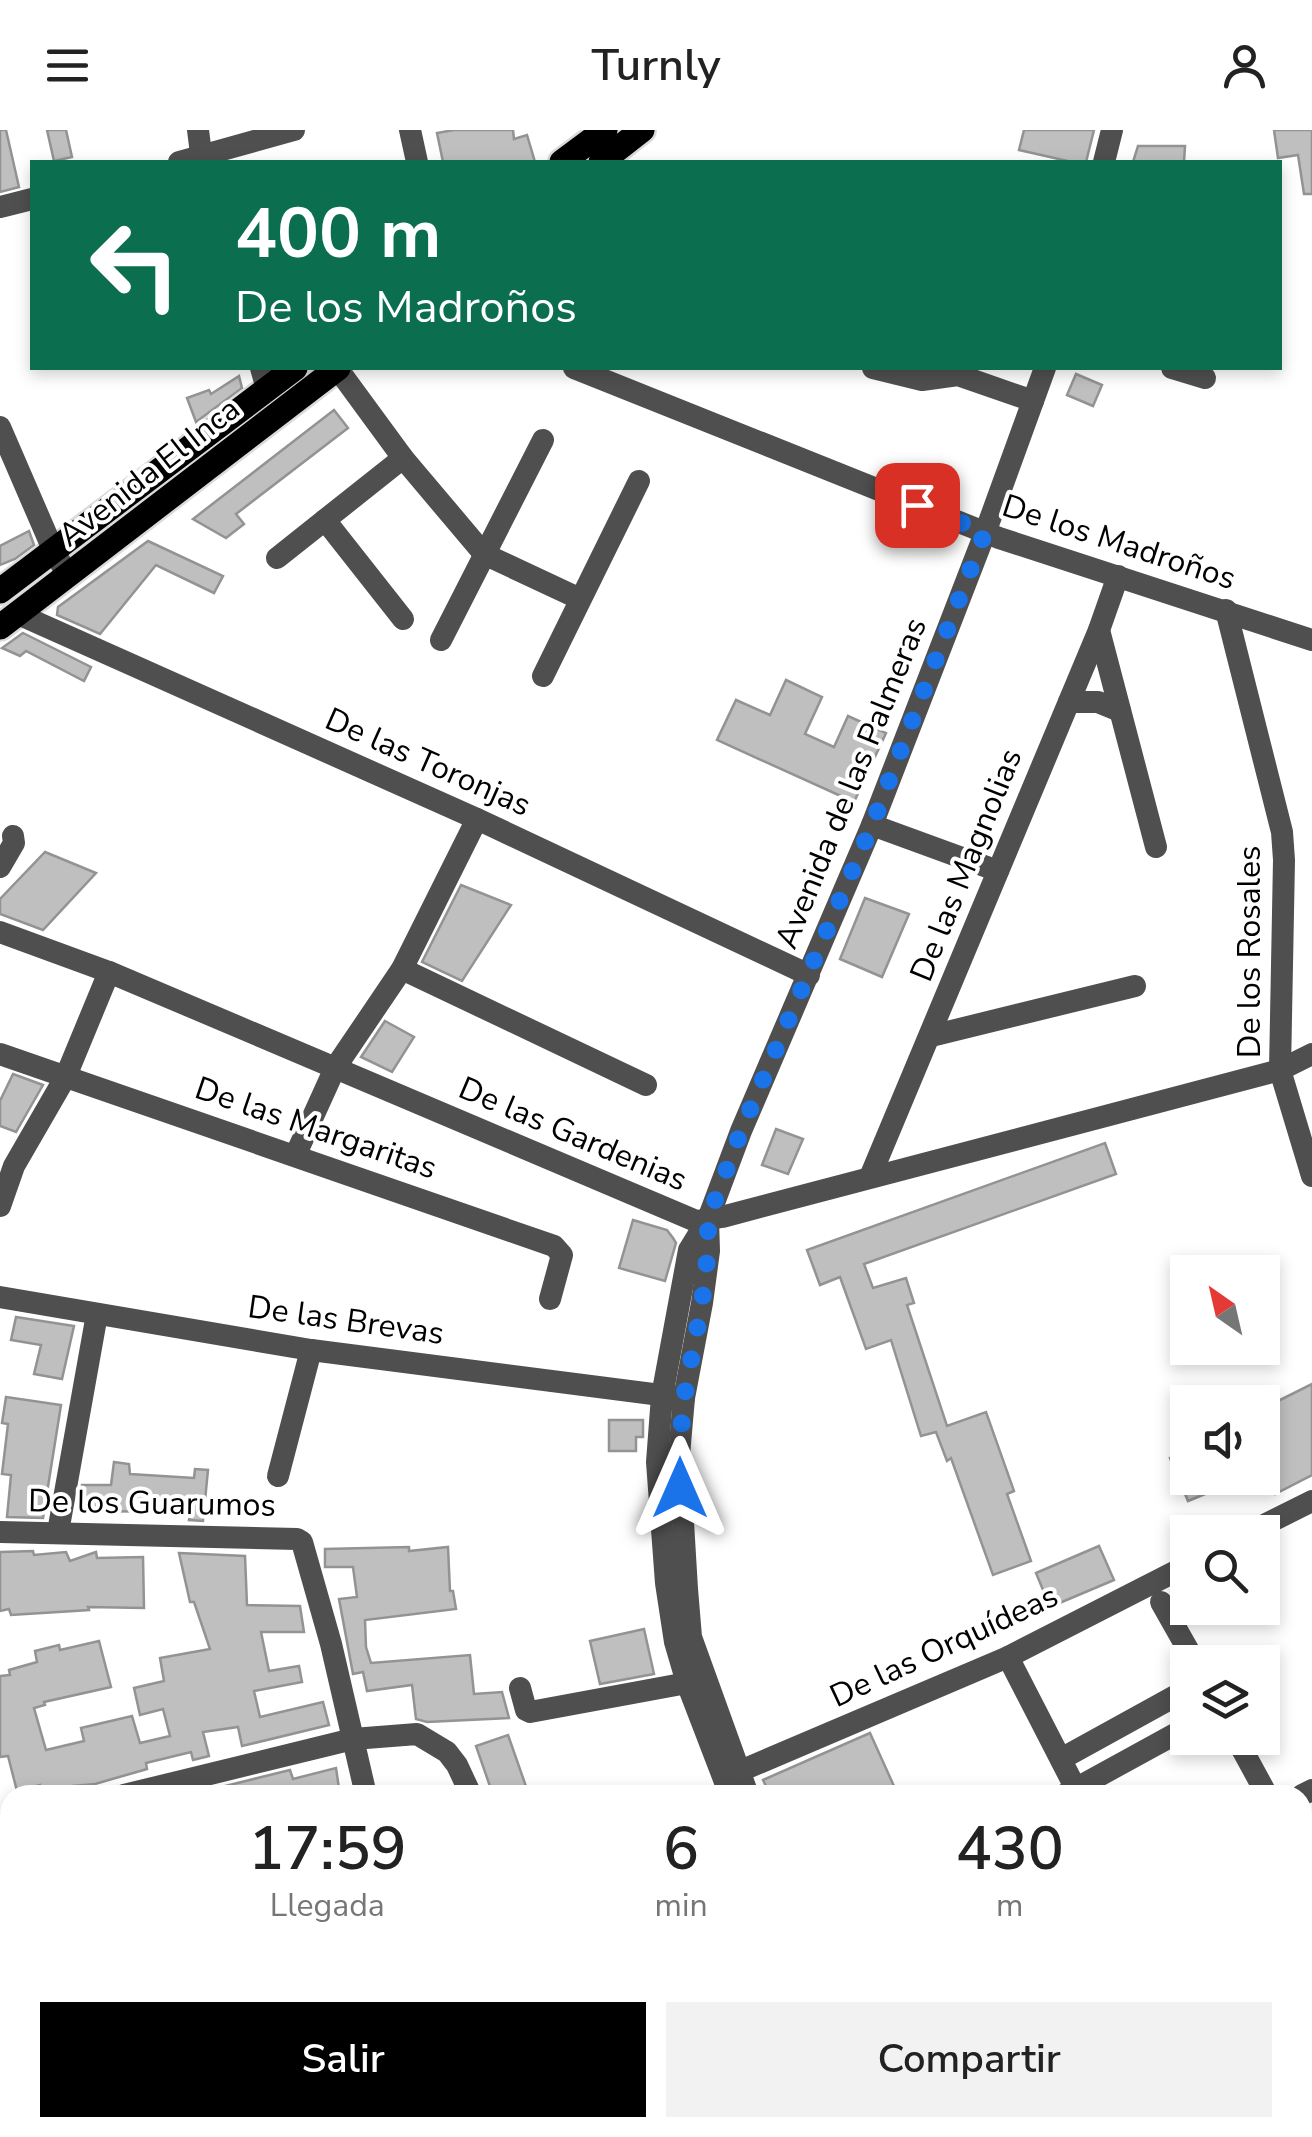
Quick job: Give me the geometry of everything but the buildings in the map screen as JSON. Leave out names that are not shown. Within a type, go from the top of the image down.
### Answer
[{"type":"main road","points":[[565,160],[605,130]]},
{"type":"main road","points":[[604,160],[642,130]]},
{"type":"main road","name":"Avenida El Inca","points":[[0,591],[54,552],[264,378],[289,370]]},
{"type":"main road","name":"Avenida El Inca","points":[[9,620],[334,370]]},
{"type":"street","points":[[194,160],[198,130]]},
{"type":"street","points":[[197,160],[294,130]]},
{"type":"street","points":[[410,130],[417,160]]},
{"type":"street","points":[[1104,160],[1112,130]]},
{"type":"street","points":[[0,207],[30,200]]},
{"type":"street","points":[[338,370],[402,458],[484,554],[578,598]]},
{"type":"street","name":"De los Madroños","points":[[579,370],[985,532],[1312,640]]},
{"type":"street","points":[[881,370],[922,380],[958,375],[1033,401]]},
{"type":"street","name":"Avenida de las Palmeras","points":[[735,1785],[687,1684],[675,1642],[666,1583],[658,1462],[702,1303],[708,1219],[741,1131],[872,825],[1044,370]]},
{"type":"street","points":[[1179,370],[1205,378]]},
{"type":"street","points":[[0,427],[54,552],[68,575]]},
{"type":"street","points":[[441,640],[543,440]]},
{"type":"street","points":[[277,558],[402,458]]},
{"type":"street","points":[[542,676],[639,480]]},
{"type":"street","points":[[325,520],[404,619]]},
{"type":"street","name":"De las Magnolias","points":[[870,1176],[1099,630],[1118,576]]},
{"type":"street","name":"De los Rosales","points":[[1226,610],[1282,832],[1280,1070],[1312,1176]]},
{"type":"street","name":"De las Toronjas","points":[[9,620],[478,819],[809,975]]},
{"type":"street","points":[[1099,630],[1156,847]]},
{"type":"street","points":[[1069,702],[1098,702],[1120,710]]},
{"type":"street","points":[[296,1154],[335,1068],[402,968],[478,819]]},
{"type":"street","points":[[872,825],[998,871]]},
{"type":"street","points":[[0,867],[14,843],[13,836]]},
{"type":"street","name":"De las Gardenias","points":[[0,932],[109,972],[696,1221],[1280,1070],[1312,1054]]},
{"type":"street","points":[[402,968],[646,1085]]},
{"type":"street","points":[[0,1206],[14,1166],[66,1076],[109,972]]},
{"type":"street","points":[[931,1036],[1135,986]]},
{"type":"street","name":"De las Margaritas","points":[[0,1054],[560,1248],[562,1255],[550,1299]]},
{"type":"street","name":"De las Brevas","points":[[0,1297],[310,1350],[673,1397]]},
{"type":"street","points":[[58,1532],[97,1314]]},
{"type":"street","points":[[278,1476],[310,1350]]},
{"type":"street","name":"Avenida de las Palmeras","points":[[673,1397],[691,1637],[735,1785]]},
{"type":"street","points":[[1280,1517],[1312,1501]]},
{"type":"street","name":"De los Guarumos","points":[[0,1532],[297,1539],[302,1542],[331,1644],[353,1739]]},
{"type":"street","name":"De las Orquídeas","points":[[737,1785],[1008,1657],[1170,1573]]},
{"type":"street","points":[[1162,1602],[1186,1645]]},
{"type":"street","points":[[1008,1657],[1061,1759],[1070,1785]]},
{"type":"street","points":[[520,1688],[530,1712],[687,1684]]},
{"type":"street","points":[[1061,1759],[1170,1699]]},
{"type":"street","points":[[165,1785],[353,1739],[417,1734],[434,1742],[457,1764],[466,1785]]},
{"type":"street","points":[[1087,1785],[1170,1737]]},
{"type":"street","points":[[353,1739],[364,1785]]},
{"type":"street","points":[[1245,1755],[1262,1785]]},
{"type":"route","points":[[680,1488],[684,1398],[702,1303],[708,1219],[741,1131],[872,825],[985,532],[917,505]]}]
